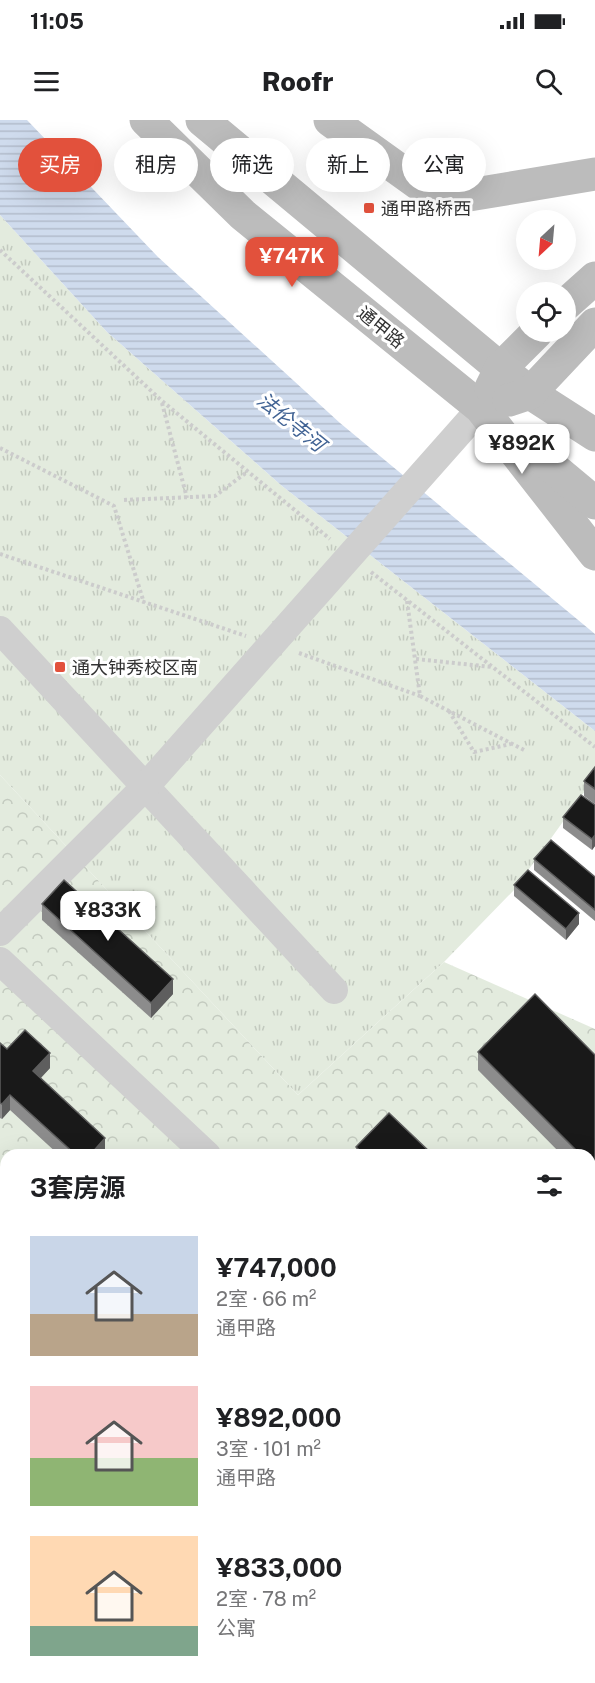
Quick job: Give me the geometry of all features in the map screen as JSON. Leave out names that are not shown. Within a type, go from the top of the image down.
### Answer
[{"type":"main road","name":"通甲路","points":[[146,120],[243,215],[482,408],[595,554]]},
{"type":"main road","points":[[202,120],[344,241],[595,447]]},
{"type":"main road","points":[[330,120],[418,184],[469,195],[595,174]]},
{"type":"main road","points":[[576,295],[595,278]]},
{"type":"main road","points":[[482,408],[530,393],[595,324]]},
{"type":"main road","points":[[482,408],[501,368],[527,342]]},
{"type":"main road","points":[[530,393],[595,435]]},
{"type":"main road","points":[[482,408],[595,503]]},
{"type":"street","points":[[0,932],[146,786],[482,408]]},
{"type":"street","points":[[0,630],[334,990]]},
{"type":"street","points":[[0,961],[200,1149]]},
{"type":"path","points":[[0,250],[162,401],[333,542]]},
{"type":"path","points":[[162,401],[187,498]]},
{"type":"path","points":[[0,448],[114,506],[144,603]]},
{"type":"path","points":[[124,500],[215,496],[247,472]]},
{"type":"path","points":[[0,554],[255,639]]},
{"type":"path","points":[[370,571],[595,747]]},
{"type":"path","points":[[407,600],[420,696]]},
{"type":"path","points":[[289,650],[420,696],[524,750]]},
{"type":"path","points":[[416,659],[493,667]]},
{"type":"path","points":[[449,711],[474,752],[511,744]]},
{"type":"green space","points":[[0,215],[107,332],[282,486],[595,731],[595,777],[514,890],[444,962],[298,1095],[0,775]]},
{"type":"green space","points":[[0,775],[298,1095],[444,962],[595,1029],[595,1149],[0,1149]]},
{"type":"water","name":"法伦寺河","points":[[0,120],[27,120],[44,138],[18,138],[18,192],[96,192],[158,257],[340,423],[595,634],[595,731],[282,486],[107,332],[0,215]]},
{"type":"building","points":[[595,767],[595,789],[584,781]]},
{"type":"building","points":[[581,795],[595,805],[595,835],[592,839],[563,817]]},
{"type":"building","points":[[551,840],[595,877],[595,910],[534,859]]},
{"type":"building","points":[[528,870],[579,913],[566,929],[514,885]]},
{"type":"building","points":[[64,880],[173,979],[151,1003],[42,904]]},
{"type":"building","points":[[535,994],[595,1055],[595,1149],[575,1149],[478,1052]]},
{"type":"building","points":[[25,1030],[50,1053],[33,1071],[105,1138],[95,1149],[69,1149],[10,1095],[2,1104],[0,1103],[0,1043],[7,1049]]},
{"type":"building","points":[[389,1113],[427,1149],[358,1149],[356,1147]]},
{"type":"place","name":"通甲路桥西","points":[[369,208]]},
{"type":"place","name":"通大钟秀校区南","points":[[60,667]]}]
